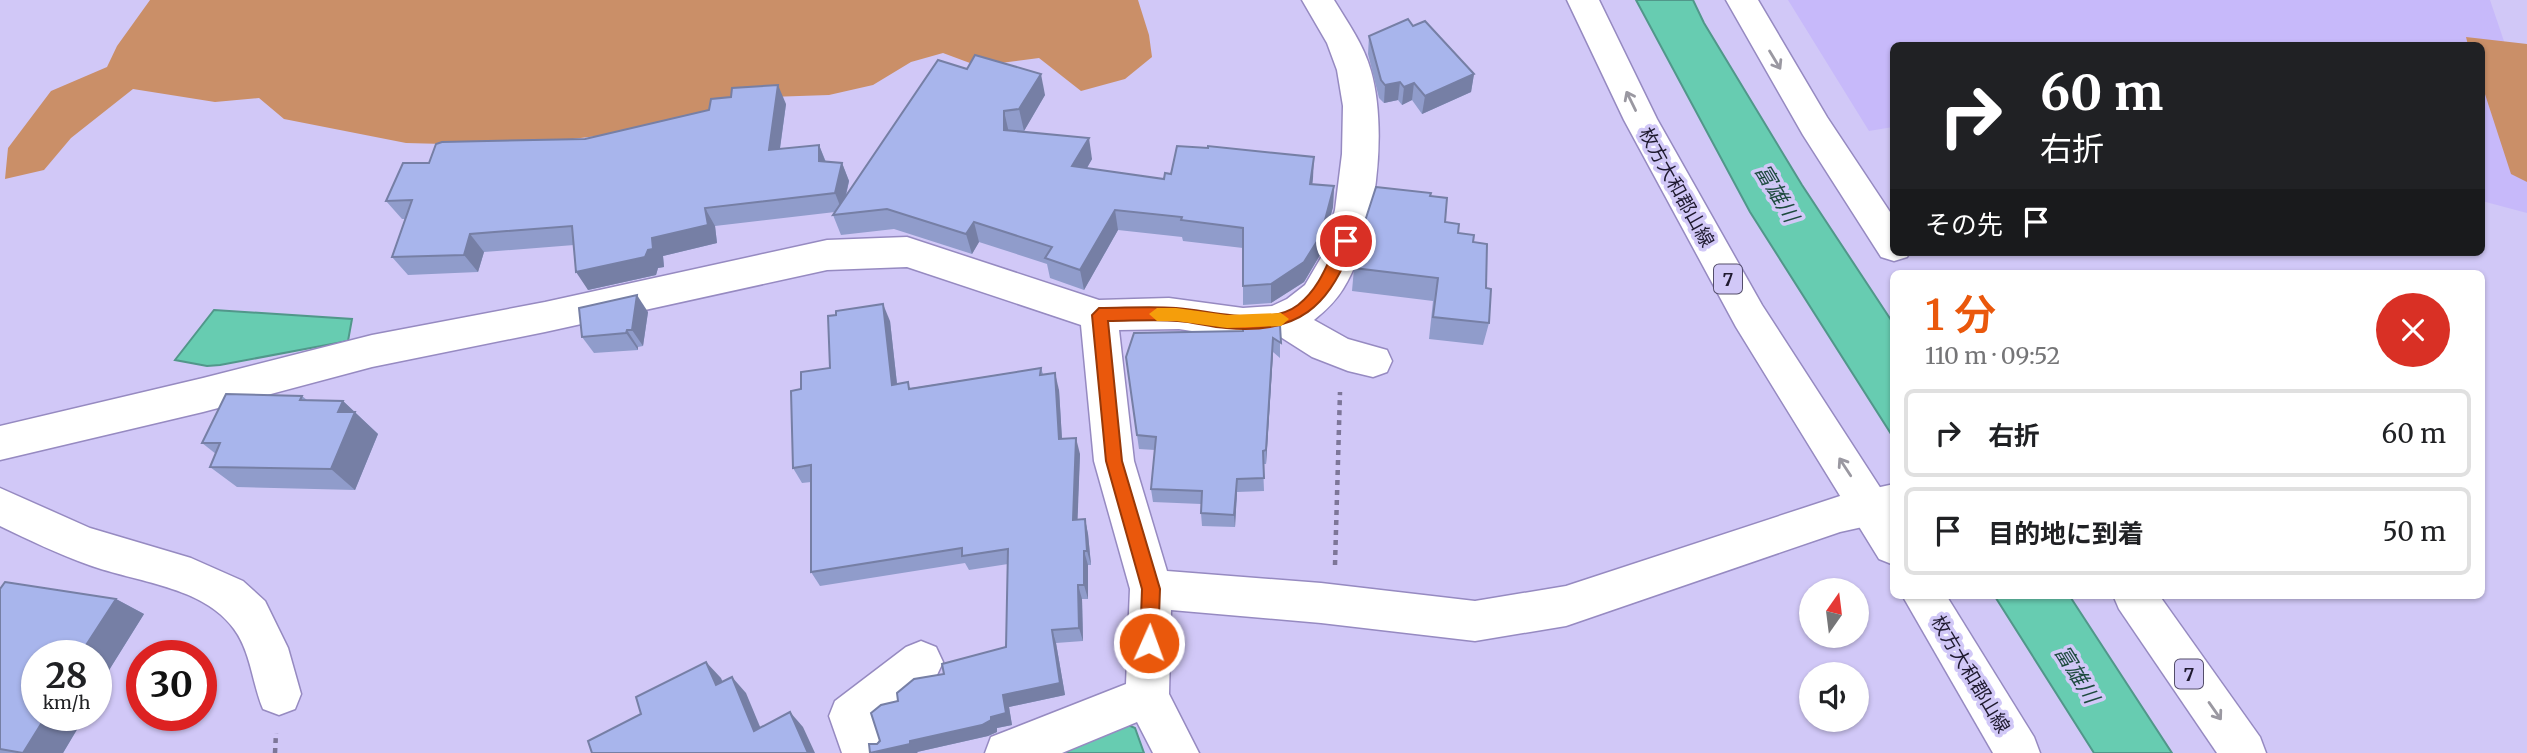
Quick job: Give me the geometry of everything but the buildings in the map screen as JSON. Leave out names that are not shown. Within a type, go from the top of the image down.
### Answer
[{"type":"street","points":[[0,443],[203,395],[372,351],[545,317],[827,255],[907,251],[1099,315],[1176,314],[1227,322],[1277,321],[1302,311],[1319,294],[1338,264],[1353,218],[1361,127],[1354,70],[1318,0]]},
{"type":"street","name":"枚方大和郡山線","points":[[1583,0],[1641,120],[1749,316],[1882,505],[1890,532]]},
{"type":"street","points":[[1742,0],[1856,193],[1890,241]]},
{"type":"street","points":[[1099,315],[1114,461],[1151,589],[1147,697],[1177,753]]},
{"type":"street","points":[[1284,318],[1300,332],[1359,359]]},
{"type":"street","points":[[1151,589],[1334,604],[1475,621],[1566,607],[1840,514],[1882,505]]},
{"type":"street","points":[[0,506],[87,546],[204,582],[222,592],[242,606],[262,636],[272,661],[279,694]]},
{"type":"street","name":"枚方大和郡山線","points":[[1925,599],[2018,753]]},
{"type":"street","name":"7","points":[[2137,599],[2244,753]]},
{"type":"street","points":[[864,753],[851,716],[921,662]]},
{"type":"street","points":[[1007,753],[1147,697]]},
{"type":"path","points":[[1334,604],[1341,368],[1359,359]]},
{"type":"shaded area","points":[[150,0],[1138,0],[1149,35],[1152,57],[1125,79],[1081,91],[1039,58],[978,66],[943,53],[911,62],[873,85],[829,95],[744,98],[710,122],[516,146],[406,143],[284,119],[259,98],[215,102],[133,89],[71,138],[44,170],[5,179],[8,148],[51,91],[107,67],[117,46]]},
{"type":"shaded area","points":[[1788,0],[2490,0],[2527,109],[2527,213],[2485,202],[2485,42],[1890,42],[1890,128],[1869,131]]},
{"type":"shaded area","points":[[2466,37],[2527,44],[2527,182],[2511,174],[2485,94],[2485,42],[2467,42]]},
{"type":"water","name":"富雄川","points":[[1636,0],[1693,0],[1704,23],[1802,185],[1890,318],[1890,432],[1750,212]]},
{"type":"water","points":[[214,310],[352,319],[348,341],[220,365],[207,366],[175,360]]},
{"type":"water","name":"富雄川","points":[[1997,599],[2072,599],[2172,753],[2094,753]]},
{"type":"water","points":[[1126,724],[1135,728],[1144,753],[1046,753]]},
{"type":"slow traffic","points":[[1157,314],[1176,314],[1227,322],[1281,319]]},
{"type":"route","points":[[1149,643],[1151,589],[1114,461],[1099,315],[1176,314],[1227,322],[1277,321],[1302,311],[1319,294],[1338,264],[1346,241]]}]
